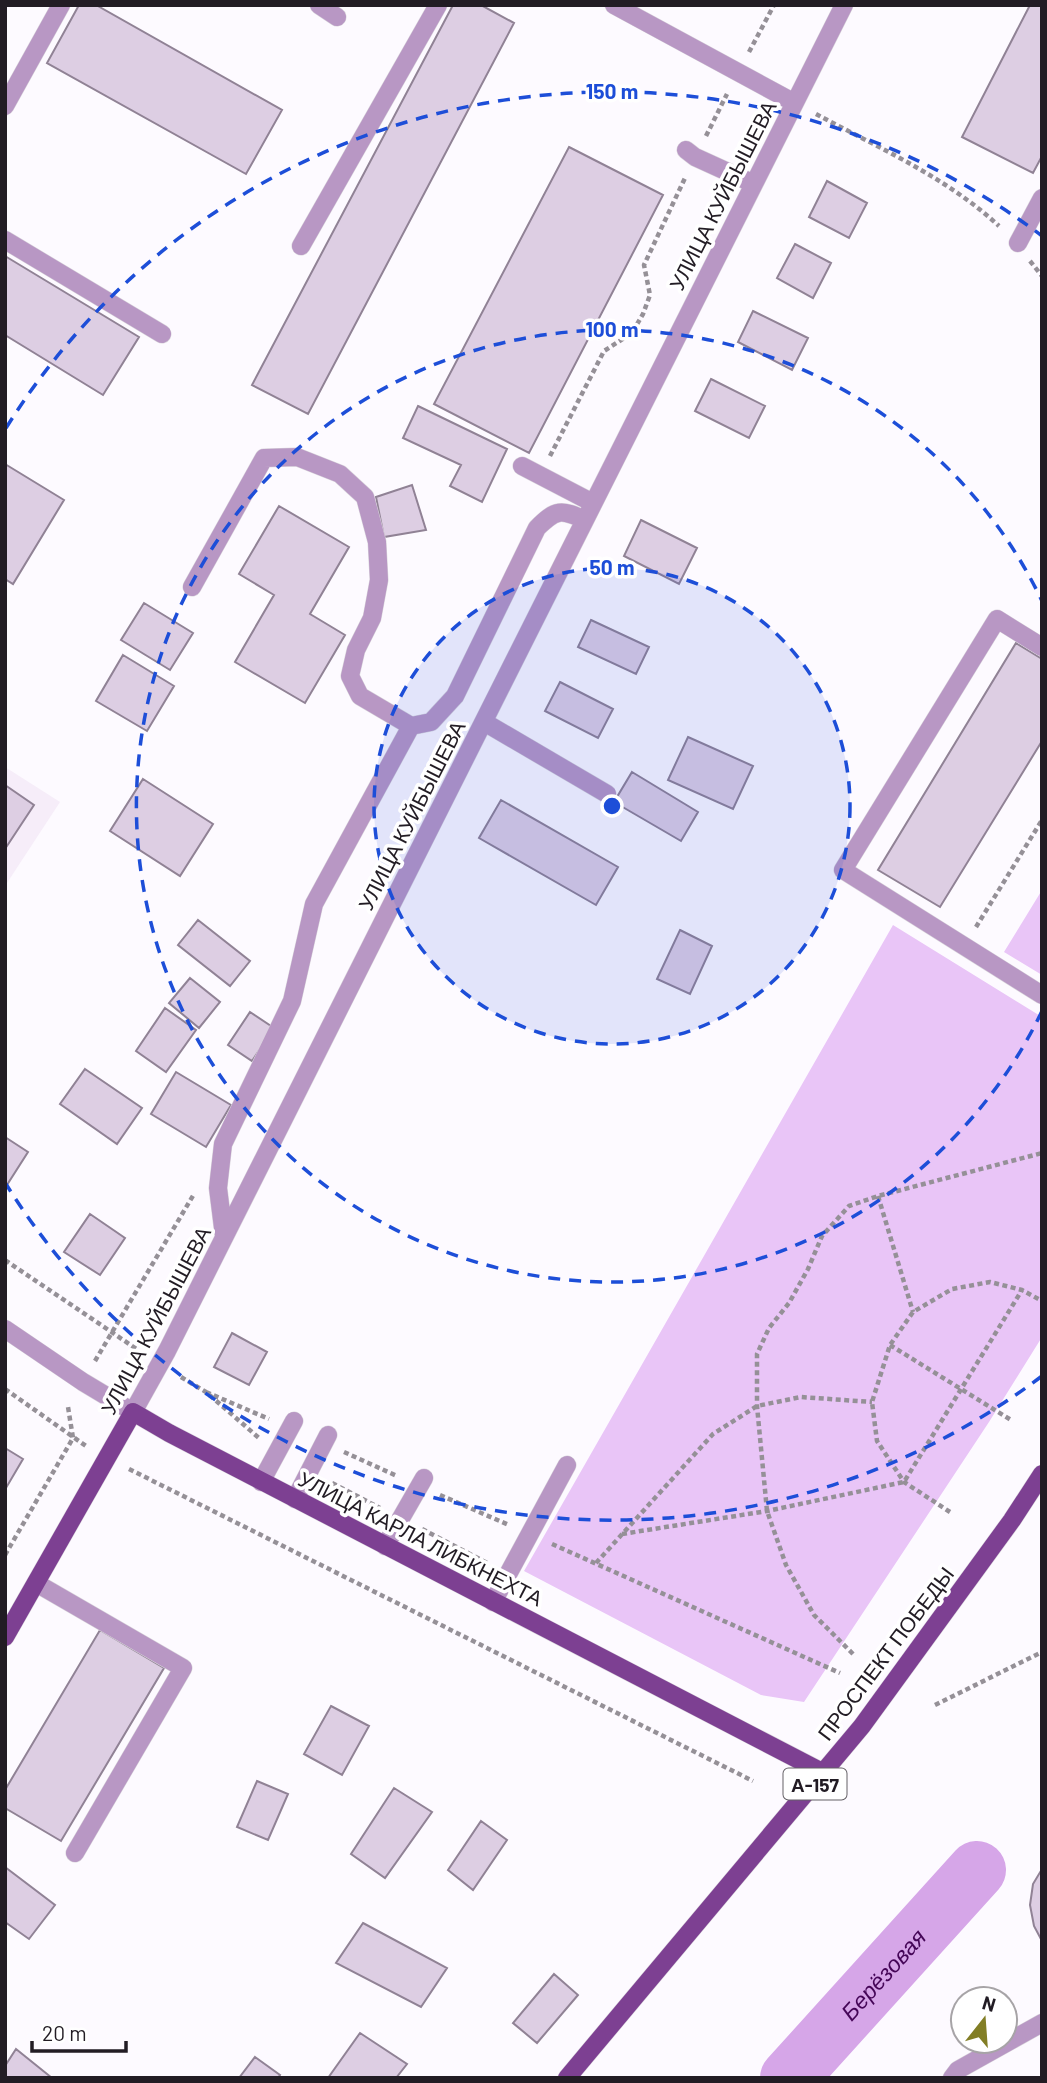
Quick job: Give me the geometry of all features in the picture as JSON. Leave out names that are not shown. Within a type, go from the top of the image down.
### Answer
[{"type":"main road","name":"УЛИЦА КАРЛА ЛИБКНЕХТА","points":[[134,1412],[261,1482],[824,1773]]},
{"type":"main road","name":"УЛИЦА КУЙБЫШЕВА","points":[[5,1637],[134,1412]]},
{"type":"main road","name":"ПРОСПЕКТ ПОБЕДЫ","points":[[567,2078],[824,1773],[1012,1520],[1042,1474]]},
{"type":"street","points":[[5,106],[61,5]]},
{"type":"street","points":[[319,5],[337,17]]},
{"type":"street","points":[[301,246],[438,5]]},
{"type":"street","points":[[614,5],[793,102]]},
{"type":"street","name":"УЛИЦА КУЙБЫШЕВА","points":[[134,1412],[844,5]]},
{"type":"street","points":[[690,154],[752,183]]},
{"type":"street","points":[[1018,243],[1042,198]]},
{"type":"street","points":[[5,240],[162,334]]},
{"type":"street","points":[[192,587],[264,458],[297,457],[340,474],[365,497],[377,542],[379,580],[372,618],[356,650],[350,676],[360,696],[411,726],[431,722],[455,696],[537,528],[550,515],[567,512],[585,520]]},
{"type":"street","points":[[522,466],[593,503]]},
{"type":"street","points":[[1042,647],[997,619],[843,870],[1042,995]]},
{"type":"street","points":[[484,722],[607,794]]},
{"type":"street","points":[[224,1236],[218,1188],[223,1144],[292,1001],[314,904],[411,726]]},
{"type":"street","name":"УЛИЦА КАРЛА ЛИБКНЕХТА","points":[[5,1329],[83,1382],[134,1412]]},
{"type":"street","points":[[261,1482],[293,1421]]},
{"type":"street","points":[[295,1499],[328,1435]]},
{"type":"street","points":[[493,1602],[567,1465]]},
{"type":"street","points":[[386,1546],[422,1482]]},
{"type":"street","points":[[36,1583],[183,1668],[75,1853]]},
{"type":"street","points":[[952,2078],[958,2070],[1042,2023]]},
{"type":"path","points":[[540,476],[604,351],[632,333],[643,314],[650,295],[644,265],[690,154],[774,5]]},
{"type":"path","points":[[832,123],[929,174],[981,209],[1018,243],[1042,276]]},
{"type":"path","points":[[964,947],[1042,820]]},
{"type":"path","points":[[853,1654],[814,1615],[786,1565],[767,1511],[757,1406],[757,1354],[769,1328],[789,1303],[808,1269],[821,1236],[849,1206],[1042,1153]]},
{"type":"path","points":[[92,1365],[195,1191]]},
{"type":"path","points":[[878,1196],[914,1312]]},
{"type":"path","points":[[5,1260],[138,1350]]},
{"type":"path","points":[[950,1512],[904,1482],[877,1441],[872,1402],[890,1345],[914,1312],[952,1289],[990,1282],[1022,1290],[1042,1301]]},
{"type":"path","points":[[622,1534],[767,1511],[904,1482],[1022,1290]]},
{"type":"path","points":[[890,1345],[1011,1420]]},
{"type":"path","points":[[177,1375],[206,1392],[258,1414]]},
{"type":"path","points":[[5,1389],[87,1446]]},
{"type":"path","points":[[206,1392],[276,1453]]},
{"type":"path","points":[[596,1563],[713,1434],[757,1406],[801,1397],[872,1402]]},
{"type":"path","points":[[5,1555],[73,1438],[68,1407]]},
{"type":"path","points":[[353,1456],[422,1482],[530,1534],[840,1673]]},
{"type":"path","points":[[129,1469],[753,1781]]},
{"type":"path","points":[[310,1471],[508,1574]]},
{"type":"path","points":[[935,1704],[1042,1652]]},
{"type":"shaded area","points":[[5,767],[60,802],[5,886]]},
{"type":"shaded area","points":[[1042,890],[1042,975],[1004,952]]},
{"type":"shaded area","points":[[893,925],[1042,1017],[1042,1337],[804,1702],[761,1695],[524,1571]]},
{"type":"building","points":[[79,5],[96,5],[282,110],[246,174],[47,63]]},
{"type":"building","points":[[453,5],[481,5],[514,23],[308,414],[252,385]]},
{"type":"building","points":[[1030,5],[1042,5],[1042,156],[1033,173],[962,137]]},
{"type":"building","points":[[569,147],[663,195],[529,453],[434,404]]},
{"type":"building","points":[[827,181],[867,203],[849,238],[809,217]]},
{"type":"building","points":[[795,244],[831,263],[813,298],[777,278]]},
{"type":"building","points":[[5,256],[139,337],[103,395],[5,335]]},
{"type":"building","points":[[753,311],[808,338],[792,370],[738,342]]},
{"type":"building","points":[[711,379],[765,406],[749,438],[695,411]]},
{"type":"building","points":[[418,406],[507,449],[482,502],[450,486],[461,465],[403,438]]},
{"type":"building","points":[[5,464],[64,500],[13,584],[5,579]]},
{"type":"building","points":[[412,485],[426,530],[384,537],[376,497]]},
{"type":"building","points":[[279,506],[349,547],[310,614],[345,635],[305,703],[235,662],[274,595],[239,574]]},
{"type":"building","points":[[641,520],[697,548],[679,584],[624,556]]},
{"type":"building","points":[[144,603],[193,633],[170,670],[121,640]]},
{"type":"building","points":[[591,620],[649,647],[636,674],[578,647]]},
{"type":"building","points":[[1016,643],[1042,659],[1042,741],[940,907],[878,870]]},
{"type":"building","points":[[123,655],[174,686],[147,731],[96,701]]},
{"type":"building","points":[[560,682],[613,709],[598,738],[545,711]]},
{"type":"building","points":[[688,737],[753,766],[733,809],[668,780]]},
{"type":"building","points":[[632,772],[698,812],[681,841],[614,802]]},
{"type":"building","points":[[143,779],[213,824],[180,876],[110,831]]},
{"type":"building","points":[[5,785],[34,805],[5,849]]},
{"type":"building","points":[[501,800],[618,867],[596,905],[479,838]]},
{"type":"building","points":[[198,920],[250,961],[230,986],[178,945]]},
{"type":"building","points":[[680,930],[712,946],[690,994],[657,979]]},
{"type":"building","points":[[190,978],[220,1002],[199,1028],[169,1003]]},
{"type":"building","points":[[165,1008],[196,1030],[166,1072],[136,1051]]},
{"type":"building","points":[[250,1012],[274,1028],[252,1061],[228,1045]]},
{"type":"building","points":[[85,1069],[142,1108],[117,1144],[60,1104]]},
{"type":"building","points":[[176,1072],[231,1105],[206,1147],[151,1114]]},
{"type":"building","points":[[5,1137],[28,1152],[5,1188]]},
{"type":"building","points":[[90,1214],[125,1238],[100,1275],[64,1252]]},
{"type":"building","points":[[232,1333],[267,1352],[249,1385],[214,1367]]},
{"type":"building","points":[[5,1448],[23,1459],[6,1488],[5,1487]]},
{"type":"building","points":[[100,1630],[164,1668],[61,1841],[5,1808],[5,1790]]},
{"type":"building","points":[[331,1706],[369,1726],[342,1775],[304,1754]]},
{"type":"building","points":[[257,1781],[288,1794],[268,1840],[237,1827]]},
{"type":"building","points":[[394,1788],[432,1812],[385,1878],[351,1854]]},
{"type":"building","points":[[481,1821],[507,1840],[473,1890],[448,1870]]},
{"type":"building","points":[[5,1867],[55,1905],[29,1939],[5,1922]]},
{"type":"building","points":[[1042,1869],[1042,1941],[1034,1926],[1030,1905],[1033,1884]]},
{"type":"building","points":[[363,1923],[447,1968],[421,2007],[336,1963]]},
{"type":"building","points":[[554,1974],[578,1995],[537,2043],[513,2023]]},
{"type":"building","points":[[360,2033],[407,2064],[396,2078],[328,2078]]},
{"type":"building","points":[[16,2049],[52,2078],[5,2078],[5,2066]]},
{"type":"building","points":[[255,2057],[280,2075],[278,2078],[239,2078]]},
{"type":"waterway","name":"Берёзовая","points":[[789,2078],[977,1870]]}]
